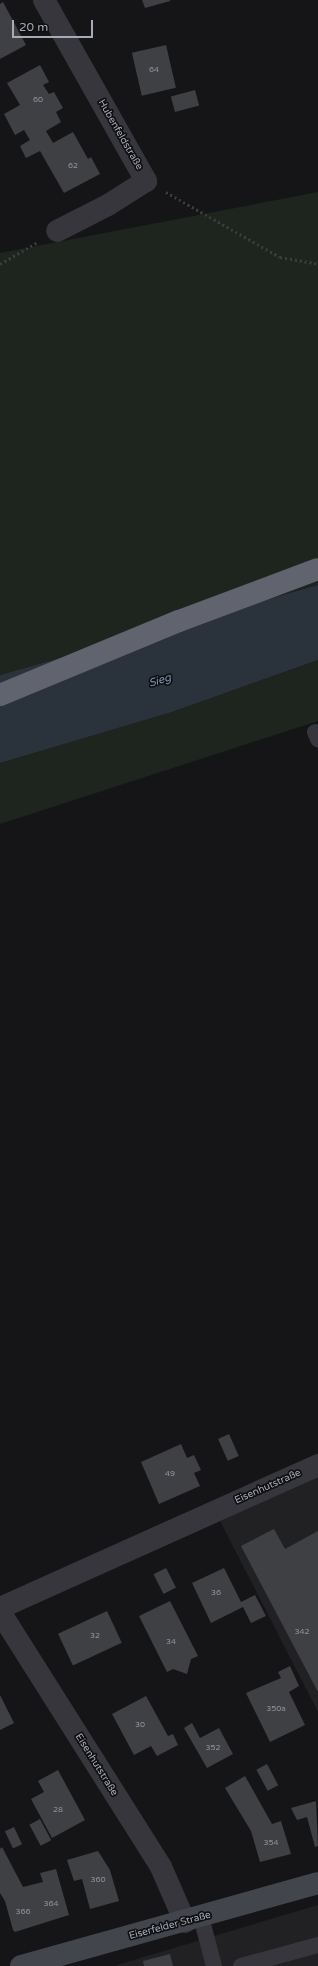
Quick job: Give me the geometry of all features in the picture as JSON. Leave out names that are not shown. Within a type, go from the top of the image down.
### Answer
[{"type":"highway","points":[[0,695],[179,621],[318,569]]},
{"type":"main road","name":"Eiserfelder Straße","points":[[21,1966],[318,1883]]},
{"type":"street","name":"Hubenfeldstraße","points":[[44,0],[146,181],[108,205],[57,231]]},
{"type":"street","name":"Eisenhutstraße","points":[[0,1608],[318,1464]]},
{"type":"street","name":"Eisenhutstraße","points":[[0,1612],[193,1919]]},
{"type":"lane","points":[[193,1919],[214,1966]]},
{"type":"lane","points":[[241,1966],[318,1945]]},
{"type":"path","points":[[146,181],[280,258],[318,264]]},
{"type":"path","points":[[0,264],[57,231]]},
{"type":"shaded area","points":[[318,192],[318,585],[0,675],[0,253]]},
{"type":"shaded area","points":[[318,660],[318,721],[0,824],[0,763],[172,712]]},
{"type":"shaded area","points":[[318,1476],[318,1712],[220,1521]]},
{"type":"shaded area","points":[[318,1905],[318,1966],[117,1966],[117,1965]]},
{"type":"water","name":"Sieg","points":[[318,585],[318,660],[172,712],[0,763],[0,675]]},
{"type":"building","points":[[142,0],[170,0],[170,1],[145,8]]},
{"type":"building","points":[[3,2],[26,45],[0,59],[0,4]]},
{"type":"building","points":[[166,45],[176,88],[142,96],[132,53]]},
{"type":"building","points":[[40,65],[49,82],[43,85],[49,94],[54,92],[63,108],[56,112],[61,122],[46,131],[53,143],[73,132],[88,159],[91,157],[100,174],[64,193],[40,151],[26,158],[20,146],[30,140],[24,130],[15,135],[4,114],[20,105],[7,83]]},
{"type":"building","points":[[195,90],[199,105],[175,112],[171,96]]},
{"type":"building","points":[[229,1434],[239,1456],[228,1461],[218,1439]]},
{"type":"building","points":[[181,1444],[187,1458],[194,1455],[201,1470],[194,1473],[200,1486],[159,1504],[141,1462]]},
{"type":"building","points":[[274,1529],[285,1549],[318,1531],[318,1692],[241,1546]]},
{"type":"building","points":[[166,1568],[176,1588],[164,1594],[154,1574]]},
{"type":"building","points":[[224,1568],[241,1602],[255,1595],[266,1616],[251,1623],[243,1607],[211,1623],[192,1583]]},
{"type":"building","points":[[170,1601],[198,1656],[191,1659],[187,1674],[173,1669],[167,1672],[139,1616]]},
{"type":"building","points":[[107,1611],[122,1643],[73,1666],[58,1634]]},
{"type":"building","points":[[290,1666],[299,1686],[289,1692],[305,1725],[270,1742],[246,1693],[281,1678],[278,1672]]},
{"type":"building","points":[[0,1695],[14,1723],[0,1730]]},
{"type":"building","points":[[146,1696],[168,1736],[173,1734],[178,1745],[157,1756],[151,1746],[134,1755],[112,1714]]},
{"type":"building","points":[[192,1723],[200,1738],[219,1728],[233,1754],[207,1768],[184,1728]]},
{"type":"building","points":[[267,1764],[278,1785],[268,1791],[256,1770]]},
{"type":"building","points":[[58,1770],[85,1820],[52,1838],[31,1799],[44,1792],[38,1781]]},
{"type":"building","points":[[245,1776],[272,1824],[281,1821],[291,1854],[260,1862],[251,1831],[225,1788]]},
{"type":"building","points":[[316,1801],[318,1846],[315,1847],[307,1817],[297,1820],[291,1808]]},
{"type":"building","points":[[40,1819],[51,1840],[41,1846],[29,1825]]},
{"type":"building","points":[[14,1827],[22,1844],[13,1848],[5,1831]]},
{"type":"building","points":[[2,1847],[23,1887],[43,1882],[40,1873],[56,1869],[69,1915],[15,1932],[13,1930],[5,1901],[0,1893],[0,1849]]},
{"type":"building","points":[[98,1851],[110,1870],[119,1901],[90,1909],[82,1879],[74,1881],[67,1860]]},
{"type":"building","points":[[170,1954],[173,1966],[144,1966],[143,1961]]}]
